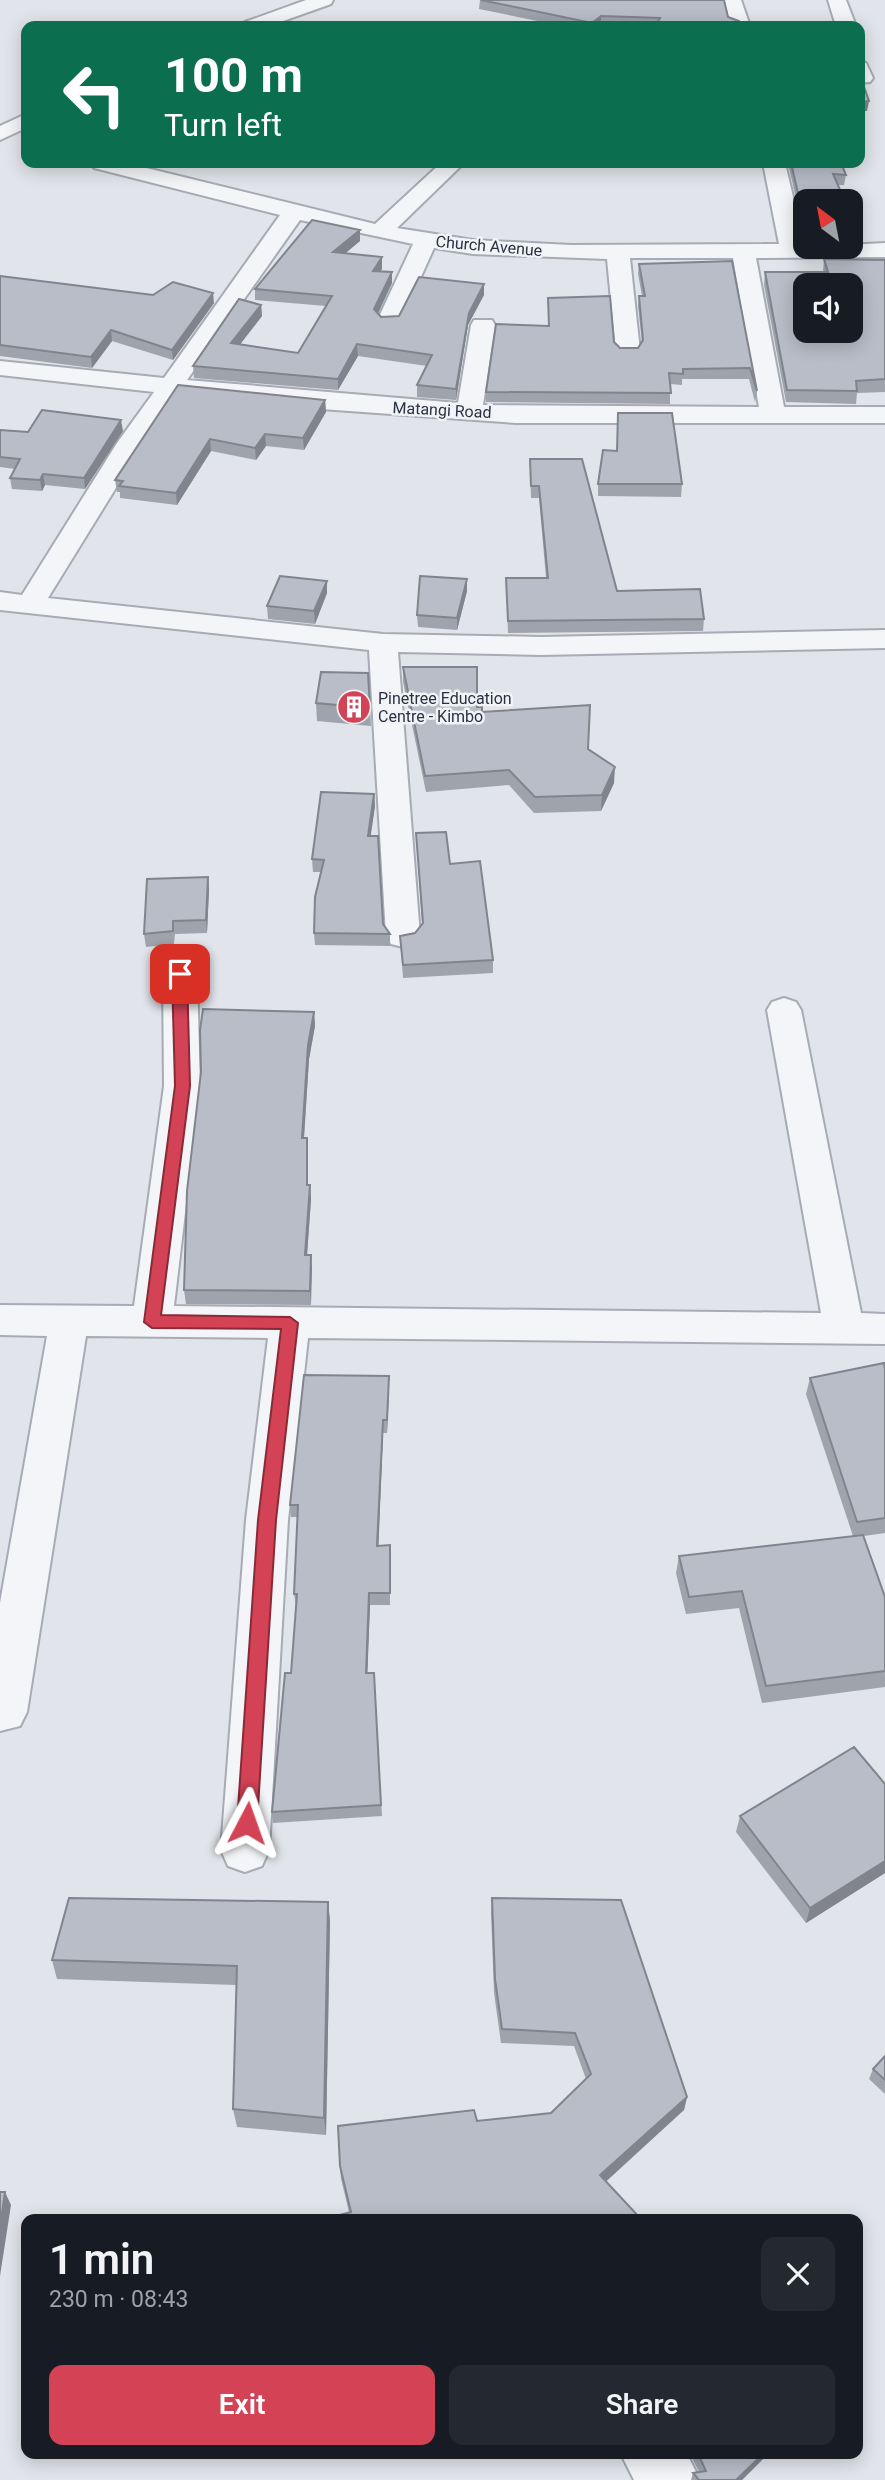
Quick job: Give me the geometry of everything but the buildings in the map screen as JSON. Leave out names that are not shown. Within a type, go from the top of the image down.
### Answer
[{"type":"street","points":[[267,0],[299,10]]},
{"type":"street","points":[[267,21],[324,0]]},
{"type":"street","points":[[732,0],[738,21]]},
{"type":"street","points":[[837,0],[844,21]]},
{"type":"street","points":[[1,134],[21,123]]},
{"type":"street","points":[[1,134],[21,140]]},
{"type":"street","name":"Church Avenue","points":[[122,168],[294,212],[426,241],[523,251],[885,250]]},
{"type":"street","points":[[380,232],[448,168]]},
{"type":"street","points":[[775,168],[792,251]]},
{"type":"street","points":[[31,603],[130,443],[244,278],[294,212]]},
{"type":"street","points":[[389,321],[426,241]]},
{"type":"street","points":[[743,251],[773,415]]},
{"type":"street","points":[[618,252],[628,351]]},
{"type":"street","points":[[469,412],[483,325]]},
{"type":"street","name":"Matangi Road","points":[[0,369],[171,387],[469,412],[614,416],[885,415]]},
{"type":"street","points":[[0,601],[383,643],[541,646],[885,639]]},
{"type":"street","points":[[383,643],[403,936]]},
{"type":"street","points":[[152,1322],[183,1086],[180,974]]},
{"type":"street","points":[[783,1010],[844,1329]]},
{"type":"street","points":[[0,1320],[885,1329]]},
{"type":"street","points":[[4,1712],[69,1321]]},
{"type":"street","points":[[245,1850],[267,1520],[290,1323]]},
{"type":"street","points":[[654,2459],[671,2480]]},
{"type":"place","name":"Pinetree Education Centre - Kimbo","points":[[354,707]]},
{"type":"route","points":[[180,974],[183,1086],[152,1322],[290,1323],[267,1520],[247,1823]]}]
